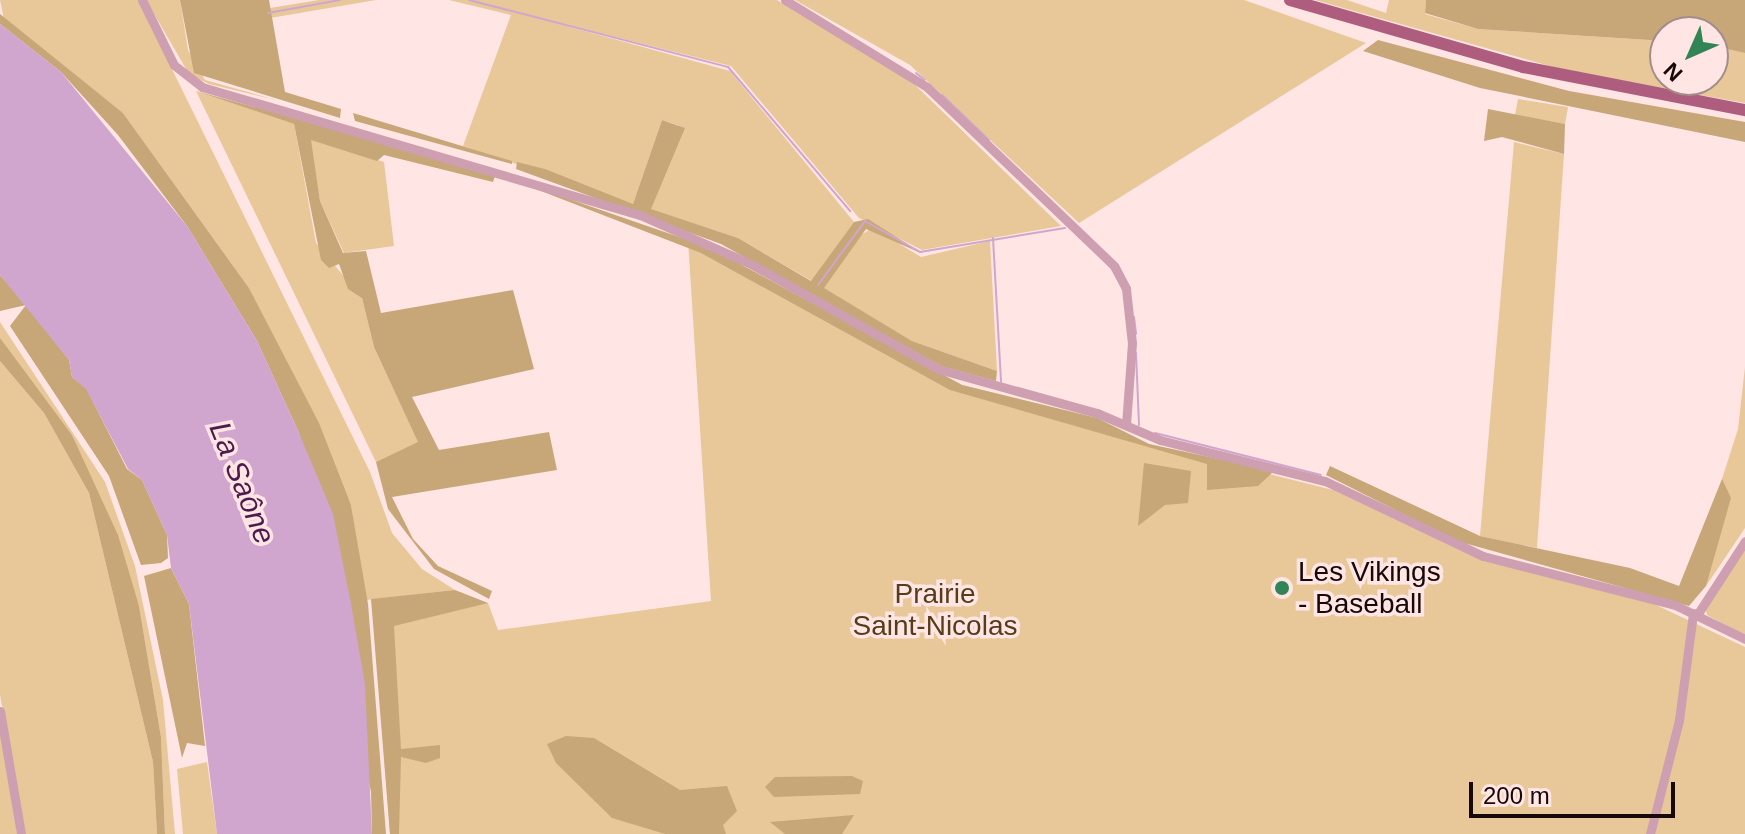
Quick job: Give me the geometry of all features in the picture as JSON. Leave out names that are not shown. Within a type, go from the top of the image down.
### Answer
[{"type":"main road","points":[[1290,0],[1523,67],[1745,110]]},
{"type":"street","points":[[142,0],[174,65],[202,87],[640,215],[751,264],[938,369],[1126,424],[1160,440],[1325,481],[1483,556],[1695,614],[1745,639]]},
{"type":"street","points":[[785,0],[927,87],[1114,266],[1126,289],[1132,343],[1126,424]]},
{"type":"street","points":[[1650,834],[1679,720],[1695,614],[1745,541]]},
{"type":"street","points":[[0,711],[21,834]]},
{"type":"green space","points":[[0,0],[138,0],[370,472],[392,533],[422,569],[455,590],[366,600],[351,505],[249,288],[123,113],[4,19]]},
{"type":"green space","points":[[146,0],[180,0],[188,50],[205,80],[276,100],[209,84],[189,74]]},
{"type":"green space","points":[[319,0],[376,0],[270,18],[270,8]]},
{"type":"green space","points":[[449,0],[777,0],[913,83],[1061,226],[922,250],[859,218],[731,66],[512,11],[730,71],[854,222],[812,281],[738,238],[650,209],[684,128],[675,124],[662,120],[633,204],[463,146],[511,15]]},
{"type":"green space","points":[[795,0],[1244,0],[1366,43],[1079,223],[910,65]]},
{"type":"green space","points":[[1315,0],[1347,0],[1386,13],[1389,0],[1426,0],[1425,14],[1478,29],[1649,40],[1649,86],[1571,72]]},
{"type":"green space","points":[[1729,50],[1745,53],[1745,103],[1706,96],[1729,96]]},
{"type":"green space","points":[[196,91],[294,124],[316,243],[362,298],[374,347],[419,443],[376,462]]},
{"type":"green space","points":[[1518,99],[1568,107],[1565,124],[1515,115]]},
{"type":"green space","points":[[310,139],[384,162],[394,246],[344,253],[320,201]]},
{"type":"green space","points":[[1514,142],[1564,154],[1537,548],[1480,536]]},
{"type":"green space","points":[[873,228],[921,257],[990,241],[997,371],[912,341],[823,288],[859,236]]},
{"type":"green space","name":"Prairie Saint-Nicolas","points":[[688,240],[962,385],[1097,418],[1149,444],[1333,490],[1468,554],[1654,604],[1745,647],[1745,834],[390,834],[374,623],[465,600],[488,603],[498,630],[711,601]]},
{"type":"green space","points":[[0,322],[105,482],[135,566],[163,700],[175,834],[165,834],[161,737],[139,606],[72,435],[0,338]]},
{"type":"green space","points":[[0,361],[44,413],[89,493],[153,762],[157,834],[25,834],[0,695]]},
{"type":"green space","points":[[1745,367],[1745,528],[1706,586],[1722,479],[1738,429]]},
{"type":"green space","points":[[1745,544],[1745,636],[1707,615],[1705,606]]},
{"type":"green space","points":[[0,726],[17,834],[0,834]]},
{"type":"green space","points":[[207,762],[217,834],[183,834],[177,769]]},
{"type":"shaded area","points":[[180,0],[269,0],[285,92],[341,109],[340,118],[194,73]]},
{"type":"shaded area","points":[[1426,0],[1745,0],[1745,53],[1729,50],[1729,16],[1649,16],[1649,40],[1478,29],[1425,13]]},
{"type":"shaded area","points":[[0,14],[123,113],[249,288],[319,423],[351,505],[368,604],[386,834],[372,834],[371,792],[299,433],[257,341],[187,226],[118,135],[61,72],[0,24]]},
{"type":"shaded area","points":[[1378,40],[1569,91],[1745,122],[1745,142],[1480,88],[1363,51]]},
{"type":"shaded area","points":[[196,91],[496,173],[493,182],[384,155],[377,161],[311,140],[320,201],[343,253],[366,251],[381,313],[513,290],[534,369],[412,397],[439,450],[549,432],[557,470],[392,497],[413,539],[438,566],[492,591],[489,599],[434,569],[388,509],[376,462],[418,442],[374,347],[362,298],[348,289],[339,264],[329,268],[321,260],[294,124]]},
{"type":"shaded area","points":[[1488,109],[1565,124],[1564,154],[1502,137],[1484,141]]},
{"type":"shaded area","points":[[353,113],[512,161],[512,164],[355,121]]},
{"type":"shaded area","points":[[662,120],[685,128],[651,209],[738,238],[811,281],[854,222],[868,219],[923,254],[866,229],[824,288],[912,341],[997,371],[996,381],[941,366],[721,244],[516,169],[517,162],[545,169],[633,204]]},
{"type":"shaded area","points":[[502,176],[711,248],[962,385],[1097,418],[1149,444],[1274,471],[1258,486],[1207,490],[1207,464],[950,390],[701,253]]},
{"type":"shaded area","points":[[0,275],[26,305],[0,311]]},
{"type":"shaded area","points":[[26,305],[69,360],[72,377],[86,388],[127,469],[142,480],[167,535],[168,558],[161,563],[141,565],[109,476],[10,326]]},
{"type":"shaded area","points":[[0,338],[72,435],[118,535],[139,606],[161,737],[165,834],[157,834],[153,762],[89,493],[44,413],[0,361]]},
{"type":"shaded area","points":[[1144,463],[1191,471],[1188,503],[1165,505],[1138,526]]},
{"type":"shaded area","points":[[1330,466],[1480,536],[1630,568],[1679,586],[1722,479],[1731,498],[1706,586],[1689,606],[1457,541],[1326,475]]},
{"type":"shaded area","points":[[171,568],[189,604],[205,746],[187,743],[182,758],[144,576]]},
{"type":"shaded area","points":[[455,590],[488,603],[394,626],[401,749],[440,745],[440,758],[426,763],[401,757],[399,834],[390,834],[371,599]]},
{"type":"shaded area","points":[[566,736],[594,738],[680,790],[727,786],[737,811],[723,825],[726,834],[665,834],[612,818],[556,763],[547,744]]},
{"type":"shaded area","points":[[852,776],[863,781],[860,794],[774,797],[765,787],[775,777]]},
{"type":"shaded area","points":[[854,815],[842,834],[785,834],[770,822]]},
{"type":"water","name":"La Saône","points":[[0,24],[61,72],[187,226],[257,341],[333,514],[365,684],[372,834],[217,834],[189,604],[171,568],[167,535],[142,480],[128,469],[86,389],[72,377],[69,360],[0,275]]},
{"type":"waterway","points":[[268,13],[340,0]]},
{"type":"waterway","points":[[469,0],[728,67],[850,211]]},
{"type":"waterway","points":[[916,73],[925,80]]},
{"type":"waterway","points":[[942,95],[989,140]]},
{"type":"waterway","points":[[818,285],[865,221],[920,252],[1065,228]]},
{"type":"waterway","points":[[993,238],[1001,382]]},
{"type":"waterway","points":[[1118,265],[1129,287]]},
{"type":"waterway","points":[[1134,317],[1136,334]]},
{"type":"waterway","points":[[1136,353],[1139,425]]},
{"type":"waterway","points":[[1155,433],[1321,475]]},
{"type":"place","name":"Les Vikings - Baseball","points":[[1282,588]]}]
